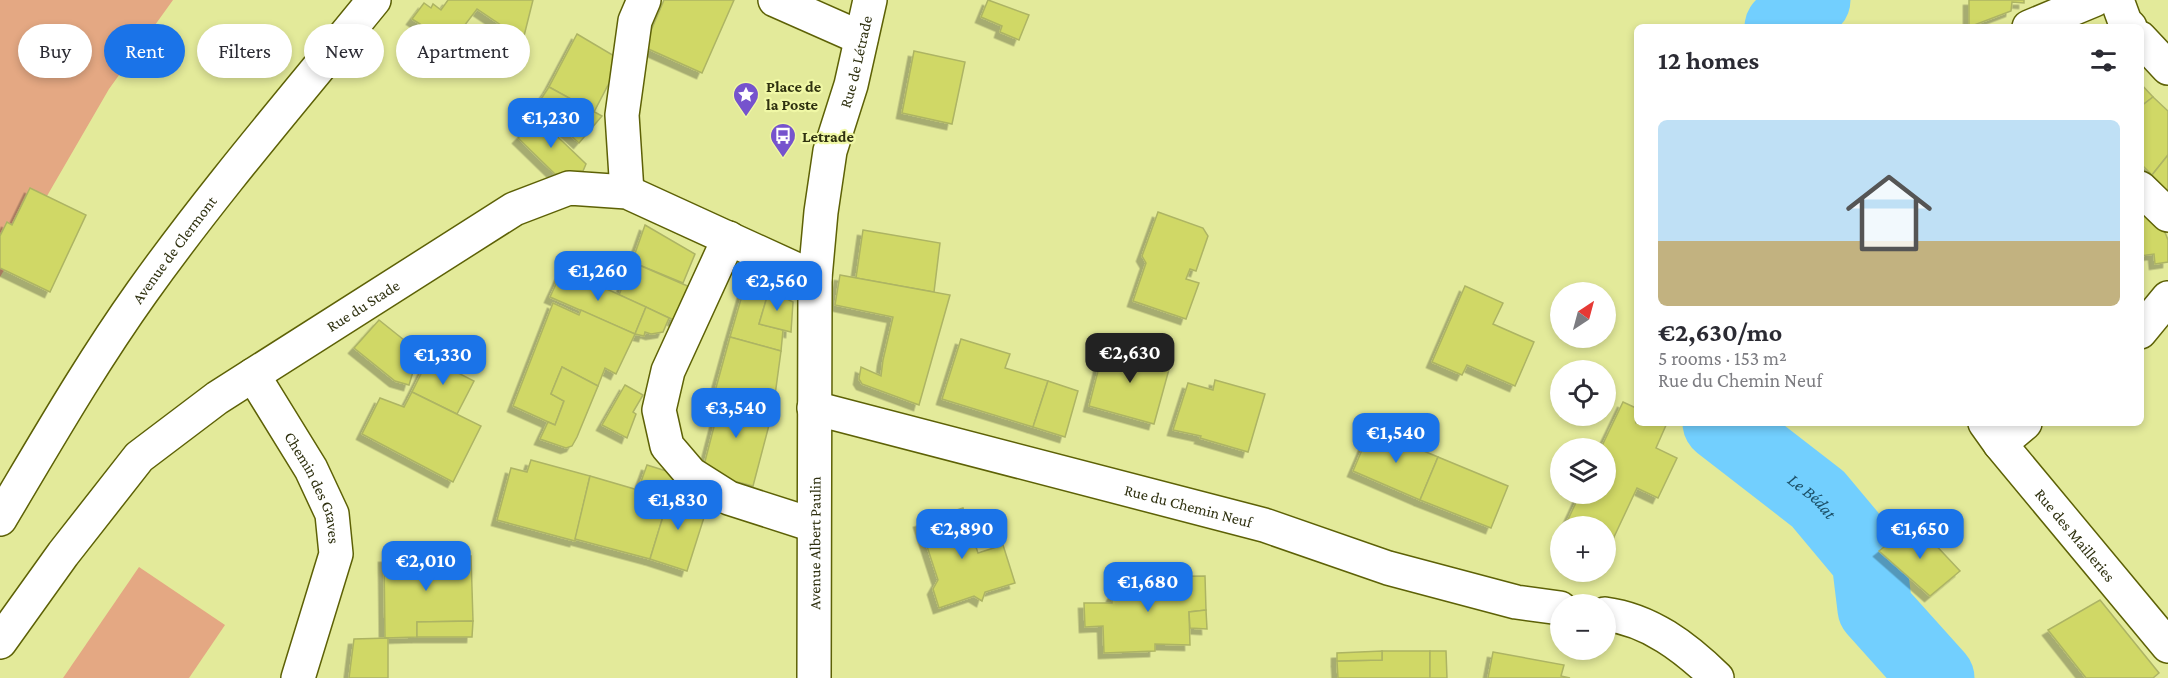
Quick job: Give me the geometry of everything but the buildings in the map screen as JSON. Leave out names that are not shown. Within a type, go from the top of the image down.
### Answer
[{"type":"street","name":"Avenue de Clermont","points":[[0,519],[79,386],[142,292],[201,213],[374,0]]},
{"type":"street","points":[[627,192],[622,115],[635,21],[644,0]]},
{"type":"street","points":[[775,0],[861,38]]},
{"type":"street","name":"Rue de Létrade","points":[[814,408],[815,278],[821,212],[830,152],[851,85],[870,0]]},
{"type":"street","points":[[2036,24],[2094,0]]},
{"type":"street","points":[[2117,0],[2127,24]]},
{"type":"street","points":[[2144,42],[2168,68]]},
{"type":"street","name":"Rue du Stade","points":[[0,642],[63,554],[139,457],[217,398],[514,209],[570,188],[627,192],[815,278]]},
{"type":"street","points":[[2144,192],[2168,215]]},
{"type":"street","points":[[729,238],[668,371],[659,410],[667,446],[691,474],[729,498],[813,525]]},
{"type":"street","points":[[2144,327],[2168,298]]},
{"type":"street","name":"Chemin des Graves","points":[[253,375],[311,469],[332,514],[336,554],[298,678]]},
{"type":"street","name":"Avenue Albert Paulin","points":[[814,408],[814,678]]},
{"type":"street","name":"Rue du Chemin Neuf","points":[[814,408],[1264,525],[1388,568],[1516,602],[1550,607]]},
{"type":"street","points":[[1992,433],[2015,426]]},
{"type":"street","name":"Rue des Mailleries","points":[[1992,433],[2168,646]]},
{"type":"street","points":[[1616,617],[1647,625],[1693,654],[1718,678]]},
{"type":"shaded area","points":[[0,0],[173,0],[156,24],[104,24],[104,78],[117,78],[0,277]]},
{"type":"shaded area","points":[[139,567],[225,625],[189,678],[63,678]]},
{"type":"waterway","name":"Le Bédat","points":[[1786,24],[1799,15],[1813,0]]},
{"type":"waterway","name":"Le Bédat","points":[[1724,426],[1818,499],[1869,560],[1875,609],[1937,678]]},
{"type":"place","name":"Place de la Poste","points":[[746,118]]},
{"type":"place","name":"Letrade","points":[[783,159]]}]
